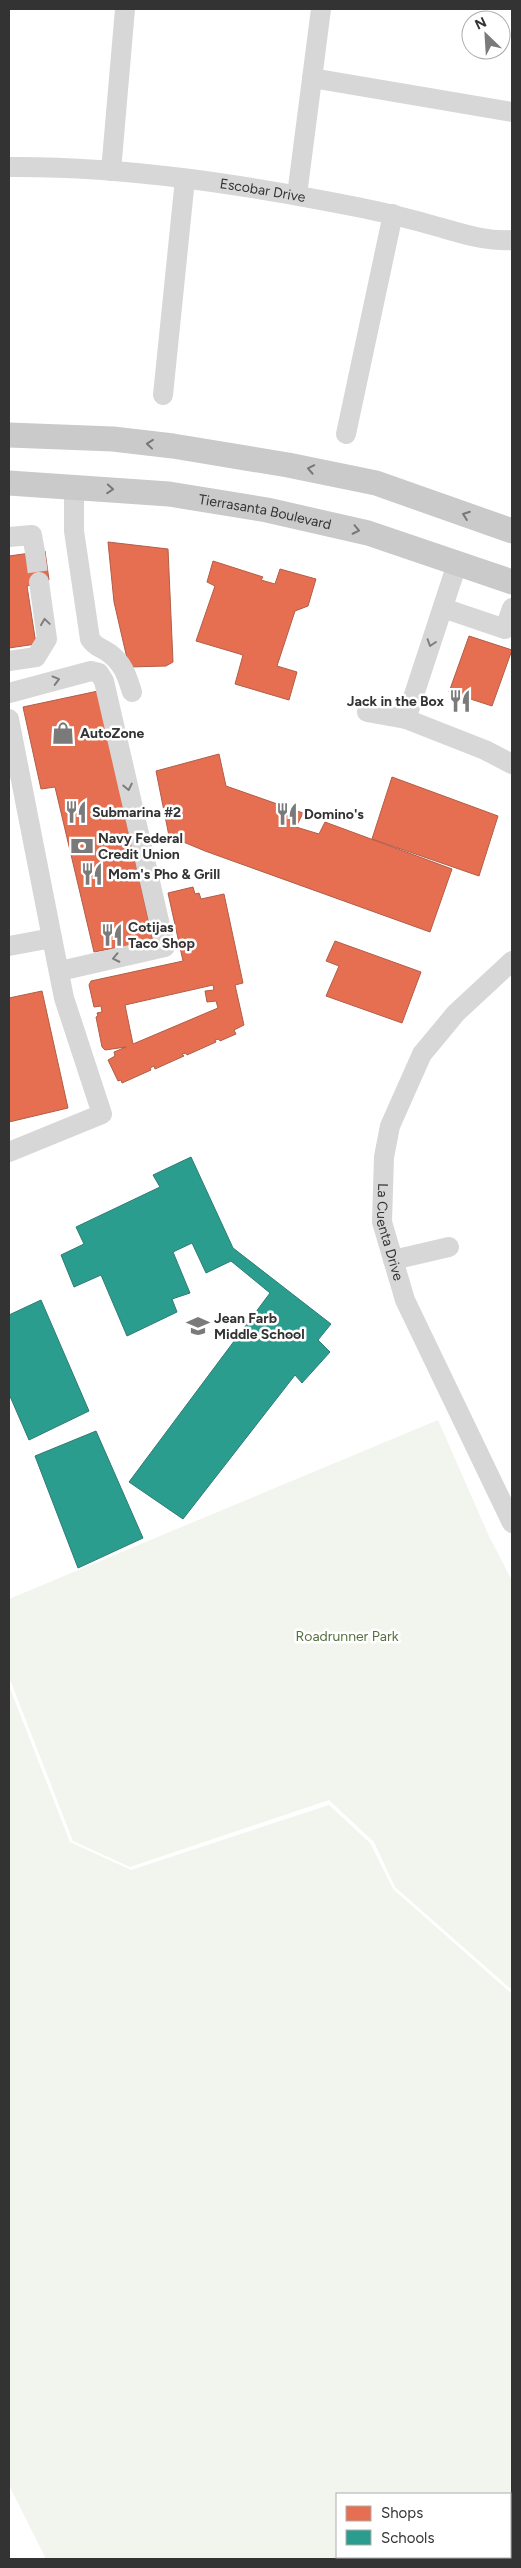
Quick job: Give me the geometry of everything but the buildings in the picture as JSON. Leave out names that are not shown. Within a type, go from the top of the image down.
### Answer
[{"type":"main road","points":[[9,435],[113,440],[173,446],[288,465],[376,483],[512,531]]},
{"type":"main road","name":"Tierrasanta Boulevard","points":[[9,483],[170,494],[267,510],[368,532],[512,582]]},
{"type":"street","points":[[111,171],[125,9]]},
{"type":"street","points":[[298,195],[321,9]]},
{"type":"street","points":[[312,78],[512,112]]},
{"type":"street","name":"Escobar Drive","points":[[9,167],[68,167],[111,171],[298,195],[393,214],[492,242],[512,240]]},
{"type":"street","points":[[164,396],[185,179]]},
{"type":"street","points":[[346,434],[393,214]]},
{"type":"street","points":[[74,486],[74,531],[90,639],[95,647],[108,652],[125,668],[132,692]]},
{"type":"street","points":[[9,537],[32,534],[35,552]]},
{"type":"street","points":[[406,719],[457,564]]},
{"type":"street","points":[[9,661],[36,657],[47,639],[39,582]]},
{"type":"street","points":[[442,608],[505,629],[512,608]]},
{"type":"street","points":[[9,693],[91,671],[99,673],[104,681],[165,948],[60,971]]},
{"type":"street","points":[[367,712],[406,719],[485,750],[512,764]]},
{"type":"street","points":[[9,718],[64,998],[102,1114],[9,1152]]},
{"type":"street","points":[[9,946],[52,938]]},
{"type":"street","name":"La Cuenta Drive","points":[[512,961],[456,1012],[422,1054],[390,1126],[384,1157],[382,1222],[406,1300],[506,1494],[512,1523]]},
{"type":"street","points":[[394,1260],[449,1247]]},
{"type":"green space","name":"Roadrunner Park","points":[[438,1420],[488,1534],[512,1581],[512,1990],[395,1887],[374,1842],[329,1800],[130,1867],[73,1841],[9,1677],[9,1599]]},
{"type":"green space","points":[[9,1686],[70,1842],[131,1870],[329,1805],[370,1843],[393,1889],[512,1994],[512,2559],[46,2559],[9,2485]]},
{"type":"tunnel","points":[[35,552],[39,582]]},
{"type":"place","name":"Jack in the Box","points":[[460,701]]},
{"type":"place","name":"AutoZone","points":[[63,733]]},
{"type":"place","name":"Submarina #2","points":[[76,812]]},
{"type":"place","name":"Domino's","points":[[287,814]]},
{"type":"place","name":"Navy Federal Credit Union","points":[[82,846]]},
{"type":"place","name":"Mom's Pho & Grill","points":[[92,874]]},
{"type":"place","name":"Cotijas Taco Shop","points":[[112,935]]},
{"type":"place","name":"Jean Farb Middle School","points":[[198,1326]]}]
